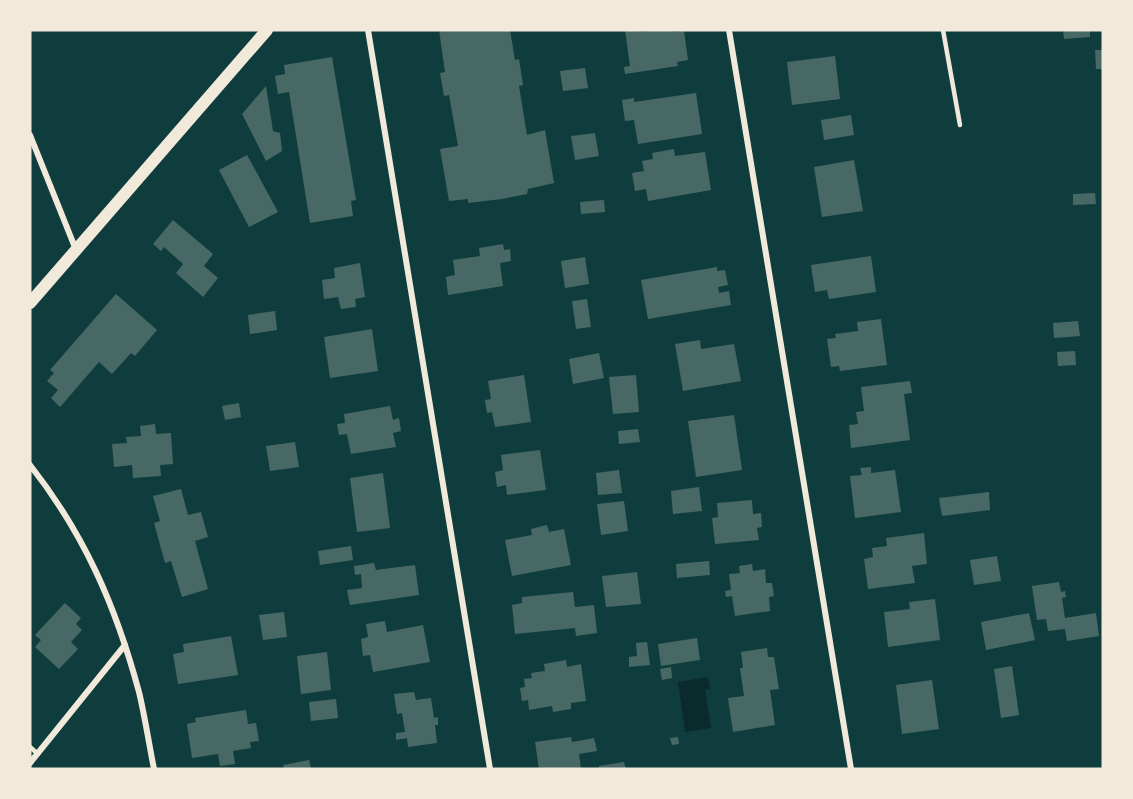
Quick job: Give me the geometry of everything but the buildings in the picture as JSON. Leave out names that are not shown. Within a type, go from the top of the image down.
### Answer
[{"type":"main road","points":[[30,303],[267,30]]},
{"type":"street","points":[[368,30],[490,769]]},
{"type":"street","points":[[729,30],[851,769]]},
{"type":"street","points":[[30,135],[76,250]]},
{"type":"street","points":[[30,465],[62,509],[92,561],[105,590],[125,645],[139,694],[154,769]]},
{"type":"street","points":[[30,763],[125,645]]},
{"type":"lane","points":[[943,30],[960,125]]},
{"type":"lane","points":[[30,747],[38,754]]},
{"type":"water","points":[[708,677],[710,689],[705,690],[711,728],[685,732],[678,682]]}]
